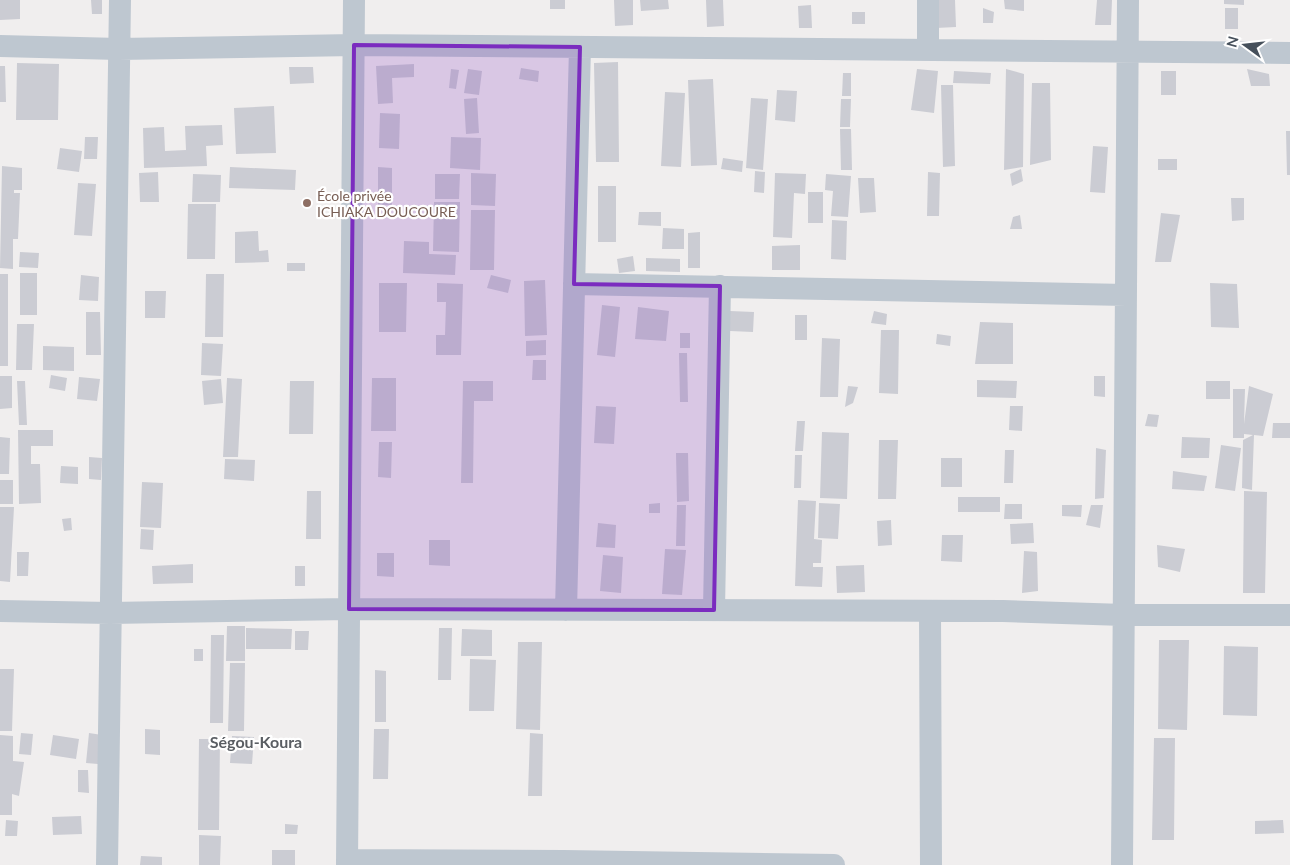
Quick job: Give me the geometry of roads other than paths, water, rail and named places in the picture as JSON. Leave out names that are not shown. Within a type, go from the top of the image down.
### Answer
[{"type":"street","points":[[107,865],[120,0]]},
{"type":"street","points":[[354,0],[347,862],[834,865]]},
{"type":"street","points":[[928,0],[928,49]]},
{"type":"street","points":[[1122,865],[1128,0]]},
{"type":"street","points":[[0,46],[119,49],[354,45],[1290,53]]},
{"type":"street","points":[[566,610],[580,47]]},
{"type":"street","points":[[574,284],[1126,295]]},
{"type":"street","points":[[714,610],[720,286]]},
{"type":"street","points":[[0,611],[110,613],[349,609],[714,610],[1290,615]]},
{"type":"street","points":[[930,611],[931,865]]},
{"type":"place","name":"École privée ICHIAKA DOUCOURE","points":[[307,203]]},
{"type":"district","name":"Ségou-Koura","points":[[256,741]]}]
